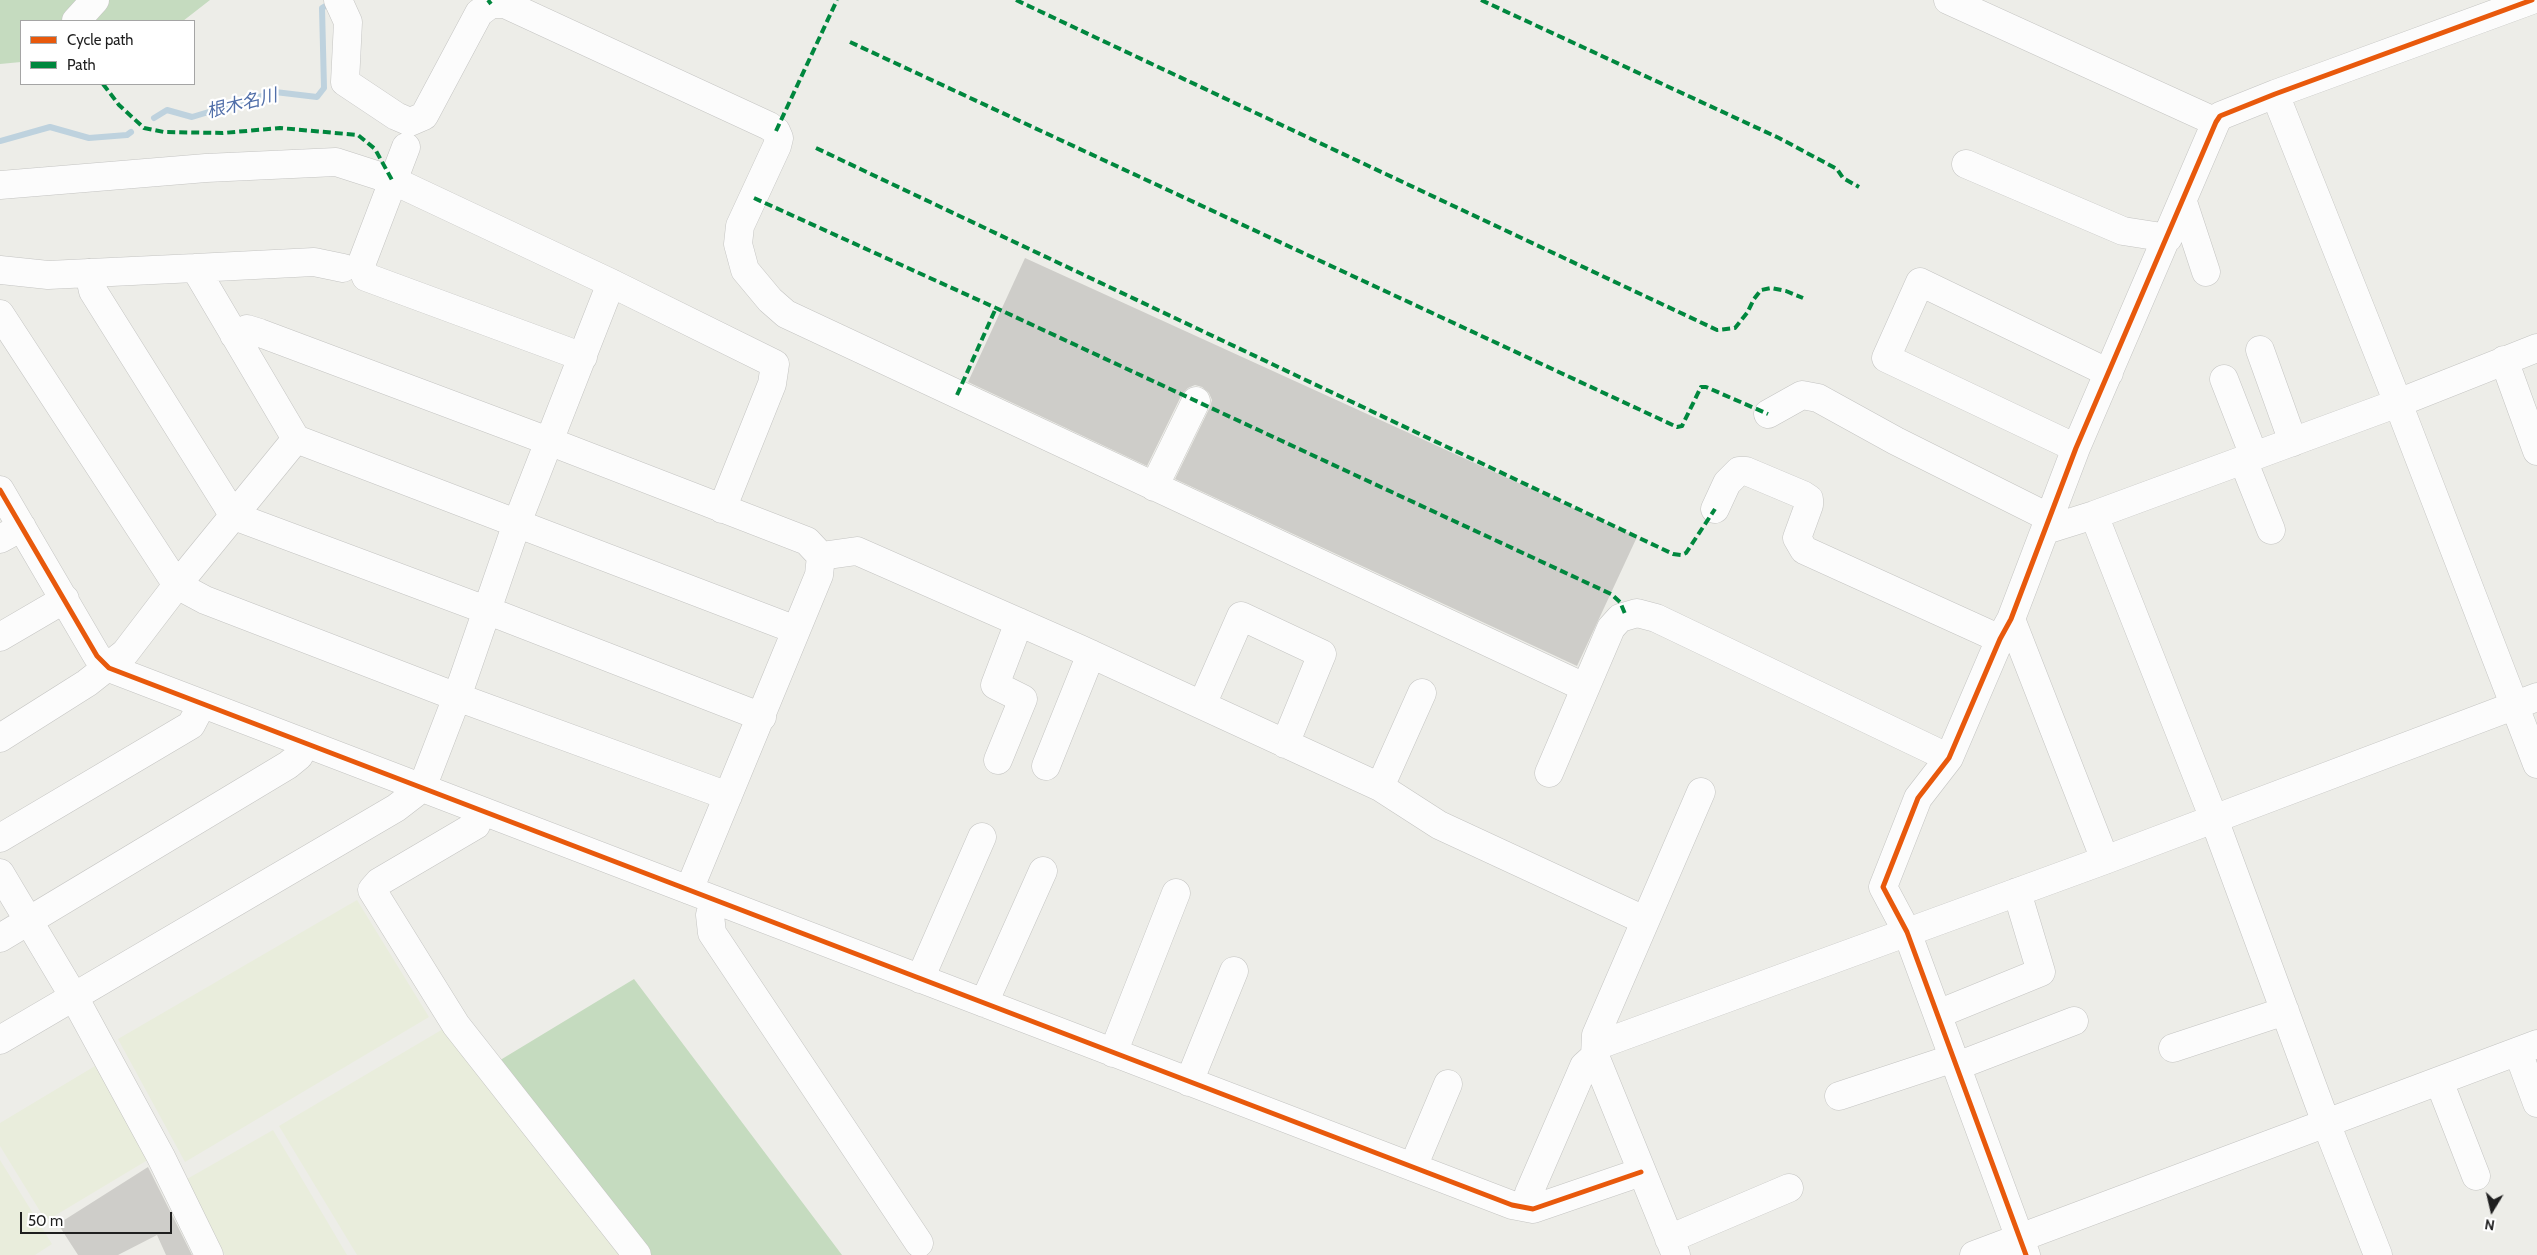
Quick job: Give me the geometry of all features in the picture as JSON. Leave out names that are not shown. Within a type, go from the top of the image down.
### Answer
[{"type":"street","points":[[77,20],[95,0]]},
{"type":"street","points":[[1948,0],[2216,122]]},
{"type":"street","points":[[2023,1246],[1907,932],[1883,888],[1918,798],[1949,758],[2006,629],[2076,448],[2220,116],[2532,0]]},
{"type":"street","points":[[339,2],[348,22],[345,82],[396,116],[410,122],[424,116],[479,13],[490,4],[504,4],[769,126],[776,131],[779,138],[777,146],[740,226],[738,244],[745,270],[770,300],[797,321],[1584,686]]},
{"type":"street","points":[[2276,94],[2398,403],[2526,701],[2537,764]]},
{"type":"street","points":[[406,147],[361,265],[366,277],[583,357]]},
{"type":"street","points":[[0,186],[206,168],[336,162],[392,180],[611,283],[775,364],[772,384],[722,509]]},
{"type":"street","points":[[1966,164],[2124,231],[2168,238]]},
{"type":"street","points":[[2183,202],[2206,272]]},
{"type":"street","points":[[0,270],[48,274],[89,273],[314,262],[343,268]]},
{"type":"street","points":[[195,268],[296,439],[796,630]]},
{"type":"street","points":[[89,273],[93,291],[234,516],[486,610],[762,717]]},
{"type":"street","points":[[2076,448],[1886,358],[1920,282],[2109,373]]},
{"type":"street","points":[[0,1040],[396,808],[422,788],[457,697],[518,523],[551,442],[611,283]]},
{"type":"street","points":[[0,314],[177,585],[205,600],[457,697],[728,796]]},
{"type":"street","points":[[234,334],[247,329],[260,333],[551,442],[807,541],[821,556],[819,575],[689,890]]},
{"type":"street","points":[[1768,414],[1802,395],[1818,398],[2048,524],[2094,516],[2398,403],[2537,348]]},
{"type":"street","points":[[2260,350],[2293,442]]},
{"type":"street","points":[[2504,360],[2537,451]]},
{"type":"street","points":[[2224,378],[2271,530]]},
{"type":"street","points":[[1154,487],[1196,401]]},
{"type":"street","points":[[0,738],[109,668],[125,653],[177,585],[296,439]]},
{"type":"street","points":[[1715,509],[1727,483],[1739,471],[1746,471],[1809,499],[1809,505],[1797,538],[1804,550],[2006,629],[2105,860]]},
{"type":"street","points":[[0,490],[11,533],[64,599],[97,656],[109,668],[1512,1205],[1533,1209],[1641,1172]]},
{"type":"street","points":[[2094,516],[2214,819],[2326,1123],[2378,1255]]},
{"type":"street","points":[[821,556],[857,551],[1019,622],[1385,790],[1438,825],[1644,920]]},
{"type":"street","points":[[0,637],[64,599]]},
{"type":"street","points":[[1549,773],[1584,686],[1611,628],[1620,618],[1637,613],[1656,618],[1949,758]]},
{"type":"street","points":[[1202,705],[1241,616],[1322,654],[1285,744]]},
{"type":"street","points":[[998,760],[1023,699],[995,685],[1019,622]]},
{"type":"street","points":[[1046,766],[1091,654]]},
{"type":"street","points":[[1385,790],[1422,693]]},
{"type":"street","points":[[1525,1208],[1529,1193],[1584,1066],[1596,1051],[1907,932],[2105,860],[2526,701]]},
{"type":"street","points":[[0,838],[191,725],[202,704]]},
{"type":"street","points":[[0,938],[288,766],[298,756],[305,743]]},
{"type":"street","points":[[1701,792],[1644,920],[1596,1036],[1596,1051],[1641,1172],[1672,1247],[1789,1188]]},
{"type":"street","points":[[482,811],[476,825],[379,882],[372,890],[456,1025],[637,1255]]},
{"type":"street","points":[[920,979],[982,837]]},
{"type":"street","points":[[984,1003],[1044,871]]},
{"type":"street","points":[[0,873],[74,998],[161,1157],[209,1255]]},
{"type":"street","points":[[1938,1014],[2041,972],[2017,892]]},
{"type":"street","points":[[1113,1053],[1176,893]]},
{"type":"street","points":[[714,900],[710,915],[712,932],[919,1243]]},
{"type":"street","points":[[1189,1082],[1234,971]]},
{"type":"street","points":[[2173,1048],[2285,1011]]},
{"type":"street","points":[[1839,1096],[1956,1062],[2074,1021]]},
{"type":"street","points":[[1974,1255],[2023,1246],[2326,1123],[2527,1048],[2537,1103]]},
{"type":"street","points":[[2439,1081],[2476,1176]]},
{"type":"street","points":[[1413,1167],[1448,1084]]},
{"type":"green space","points":[[0,0],[210,0],[184,20],[20,20],[20,62],[0,64]]},
{"type":"green space","points":[[357,900],[429,1017],[185,1162],[118,1039]]},
{"type":"green space","points":[[634,979],[842,1255],[649,1255],[497,1062]]},
{"type":"green space","points":[[443,1029],[622,1255],[357,1255],[279,1126]]},
{"type":"green space","points":[[95,1066],[151,1158],[46,1221],[0,1146],[0,1123]]},
{"type":"green space","points":[[273,1130],[347,1255],[225,1255],[187,1179]]},
{"type":"green space","points":[[0,1160],[52,1244],[35,1255],[0,1255]]},
{"type":"building","points":[[1025,258],[1637,537],[1577,666],[1175,479],[1210,407],[1212,400],[1209,393],[1202,387],[1195,385],[1188,388],[1182,394],[1147,466],[968,382]]},
{"type":"building","points":[[148,1167],[192,1255],[166,1255],[157,1235],[118,1255],[78,1255],[58,1224]]},
{"type":"waterway","name":"根木名川","points":[[154,118],[167,110],[192,117],[275,92],[317,97],[324,88],[322,8],[332,2]]},
{"type":"waterway","name":"根木名川","points":[[0,141],[50,127],[89,138],[127,135],[131,132]]},
{"type":"marked path","points":[[488,0],[491,4]]},
{"type":"marked path","points":[[776,131],[837,0]]},
{"type":"marked path","points":[[1016,0],[1717,330],[1735,328],[1761,290],[1771,288],[1786,291],[1803,298]]},
{"type":"marked path","points":[[1481,0],[1779,138],[1837,169],[1843,178],[1859,187]]},
{"type":"marked path","points":[[850,42],[1677,427],[1682,426],[1701,387],[1706,387],[1768,414]]},
{"type":"marked path","points":[[104,85],[119,105],[144,128],[164,132],[223,133],[280,128],[358,135],[375,149],[392,180]]},
{"type":"marked path","points":[[816,148],[1673,554],[1681,555],[1686,553],[1715,509]]},
{"type":"marked path","points":[[754,198],[996,308],[1611,594],[1620,602],[1626,616]]},
{"type":"marked path","points":[[957,395],[996,308]]},
{"type":"cycle path","points":[[2026,1255],[1907,932],[1883,887],[1918,798],[1949,758],[2000,639],[2011,619],[2076,448],[2220,116],[2532,0]]},
{"type":"cycle path","points":[[0,490],[97,656],[109,668],[1512,1205],[1533,1209],[1641,1172]]}]
